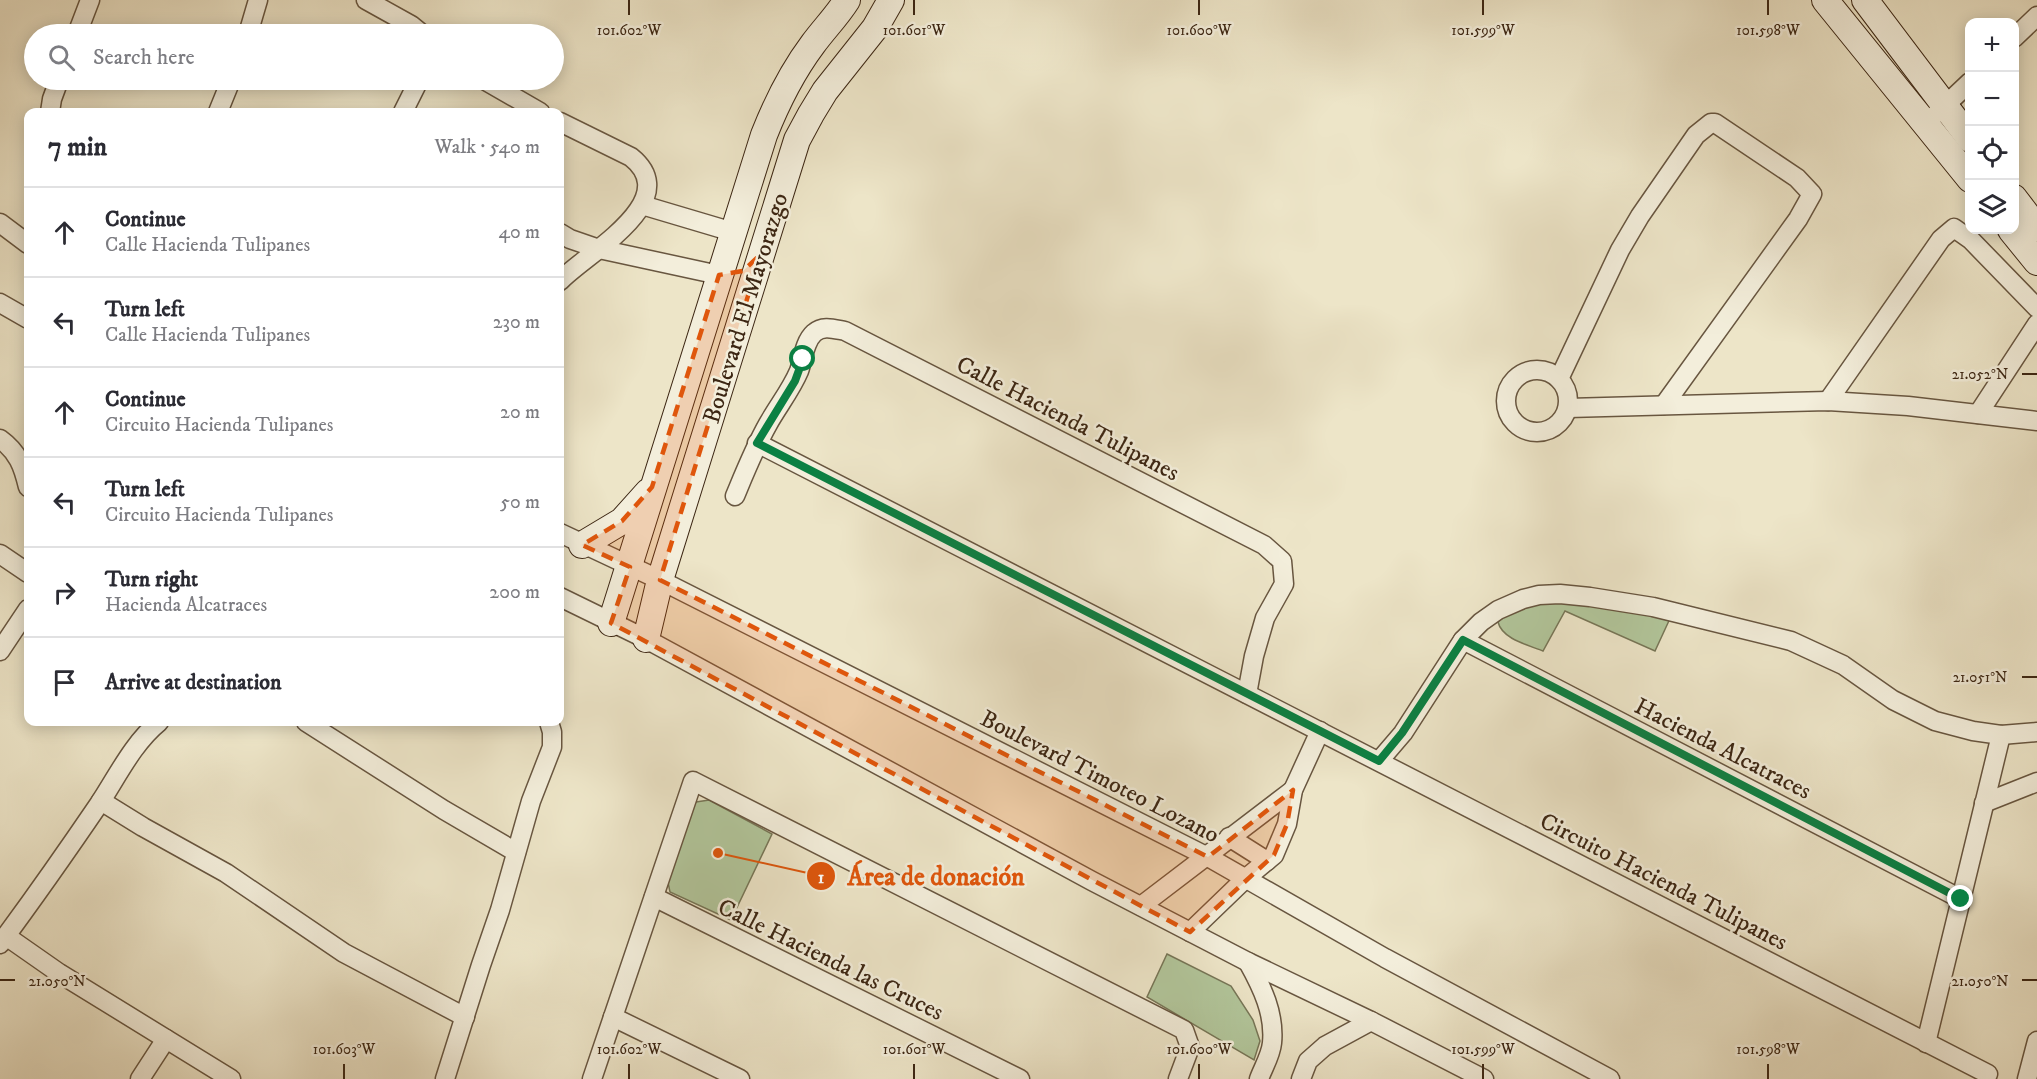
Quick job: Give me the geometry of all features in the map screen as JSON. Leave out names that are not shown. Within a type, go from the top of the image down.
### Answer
[{"type":"street","points":[[81,24],[90,0]]},
{"type":"street","points":[[251,24],[258,0]]},
{"type":"street","points":[[366,0],[409,24]]},
{"type":"street","name":"Boulevard El Mayorazgo","points":[[611,623],[764,135],[786,86],[814,43],[839,14],[847,0]]},
{"type":"street","name":"Boulevard El Mayorazgo","points":[[646,639],[660,580],[797,140],[825,91],[875,28],[891,0]]},
{"type":"street","points":[[1825,0],[1965,173]]},
{"type":"street","points":[[1865,0],[1965,132]]},
{"type":"street","points":[[2019,33],[2037,16]]},
{"type":"street","points":[[1924,124],[1965,87]]},
{"type":"street","points":[[51,108],[55,90]]},
{"type":"street","points":[[220,108],[227,90]]},
{"type":"street","points":[[405,108],[413,90]]},
{"type":"street","points":[[502,90],[533,108]]},
{"type":"street","points":[[1559,379],[1615,259],[1640,216],[1696,135],[1711,123],[1715,123],[1797,178],[1812,195],[1798,219],[1664,405]]},
{"type":"street","points":[[564,124],[632,157],[646,173],[647,184],[642,204],[628,224],[564,277]]},
{"type":"street","points":[[642,204],[733,232]]},
{"type":"street","points":[[2019,205],[2037,228]]},
{"type":"street","points":[[0,223],[24,241]]},
{"type":"street","points":[[1828,401],[1941,239],[1953,228],[1971,240],[2037,308]]},
{"type":"street","points":[[2014,234],[2037,262]]},
{"type":"street","points":[[564,235],[599,249],[718,276],[743,271],[761,254]]},
{"type":"street","points":[[0,303],[24,317]]},
{"type":"street","points":[[1978,414],[2037,324]]},
{"type":"street","name":"Calle Hacienda Tulipanes","points":[[735,496],[757,443],[795,381],[807,342],[813,333],[821,329],[831,328],[845,331],[1264,544],[1282,561],[1284,584],[1265,618],[1254,656],[1247,694]]},
{"type":"street","points":[[1542,370],[1559,379],[1567,392],[1568,408],[1558,425],[1540,433],[1531,432],[1514,423],[1505,405],[1506,396],[1509,387],[1523,373],[1542,370]]},
{"type":"street","points":[[1568,408],[1828,401],[1908,406],[2037,421]]},
{"type":"street","points":[[0,439],[16,452],[24,469]]},
{"type":"street","points":[[757,443],[1320,731],[1293,790],[1289,816],[1274,855],[1245,879],[1190,932]]},
{"type":"street","points":[[582,545],[622,522],[652,487]]},
{"type":"street","name":"Boulevard Timoteo Lozano","points":[[564,535],[660,580],[1208,857],[1385,958],[1610,1079]]},
{"type":"street","points":[[13,557],[24,569]]},
{"type":"street","points":[[1379,761],[1402,733],[1463,640],[1480,622],[1523,598],[1560,594],[1653,607],[1791,641],[1843,665],[1893,700],[1935,721],[1973,731],[2001,735],[2037,732]]},
{"type":"street","points":[[564,599],[646,639],[1092,881],[1248,962],[1484,1079]]},
{"type":"street","points":[[0,651],[24,615]]},
{"type":"street","name":"Hacienda Alcatraces","points":[[1463,640],[1961,899]]},
{"type":"street","points":[[154,726],[124,765],[57,867],[3,940],[231,1079]]},
{"type":"street","points":[[312,726],[444,810],[516,852]]},
{"type":"street","points":[[445,1079],[500,910],[531,801],[552,747],[550,726]]},
{"type":"street","name":"Circuito Hacienda Tulipanes","points":[[1320,731],[1988,1074]]},
{"type":"street","points":[[1926,1043],[2001,735]]},
{"type":"street","points":[[592,1079],[693,781],[1184,1030],[1190,1047],[1178,1079]]},
{"type":"street","points":[[1984,803],[2037,782]]},
{"type":"street","points":[[1141,906],[1293,790]]},
{"type":"street","points":[[101,801],[226,873],[344,953],[465,1017]]},
{"type":"street","points":[[1229,837],[1267,861]]},
{"type":"street","name":"Calle Hacienda las Cruces","points":[[654,897],[1020,1079]]},
{"type":"street","points":[[1248,962],[1260,984],[1272,1016],[1272,1045],[1258,1079]]},
{"type":"street","points":[[613,1017],[740,1079]]},
{"type":"street","points":[[1301,1079],[1308,1061],[1325,1046],[1371,1021]]},
{"type":"street","points":[[140,1079],[166,1039]]},
{"type":"street","points":[[2027,1079],[2037,1041]]},
{"type":"highlighted area","points":[[761,254],[660,580],[1208,857],[1293,790],[1287,824],[1274,855],[1190,932],[611,623],[630,567],[582,545],[622,521],[652,487],[719,275],[743,271]]},
{"type":"green space","points":[[1550,599],[1673,612],[1655,651],[1565,611],[1543,651],[1516,641],[1500,628],[1498,622],[1501,617]]},
{"type":"green space","points":[[709,800],[772,834],[731,920],[670,892],[666,873],[691,805]]},
{"type":"green space","points":[[1167,954],[1231,986],[1253,1020],[1260,1041],[1254,1060],[1147,997]]},
{"type":"place","name":"Área de donación","points":[[718,853]]},
{"type":"route","points":[[803,359],[795,381],[757,443],[1379,761],[1402,733],[1463,640],[1961,899]]}]
